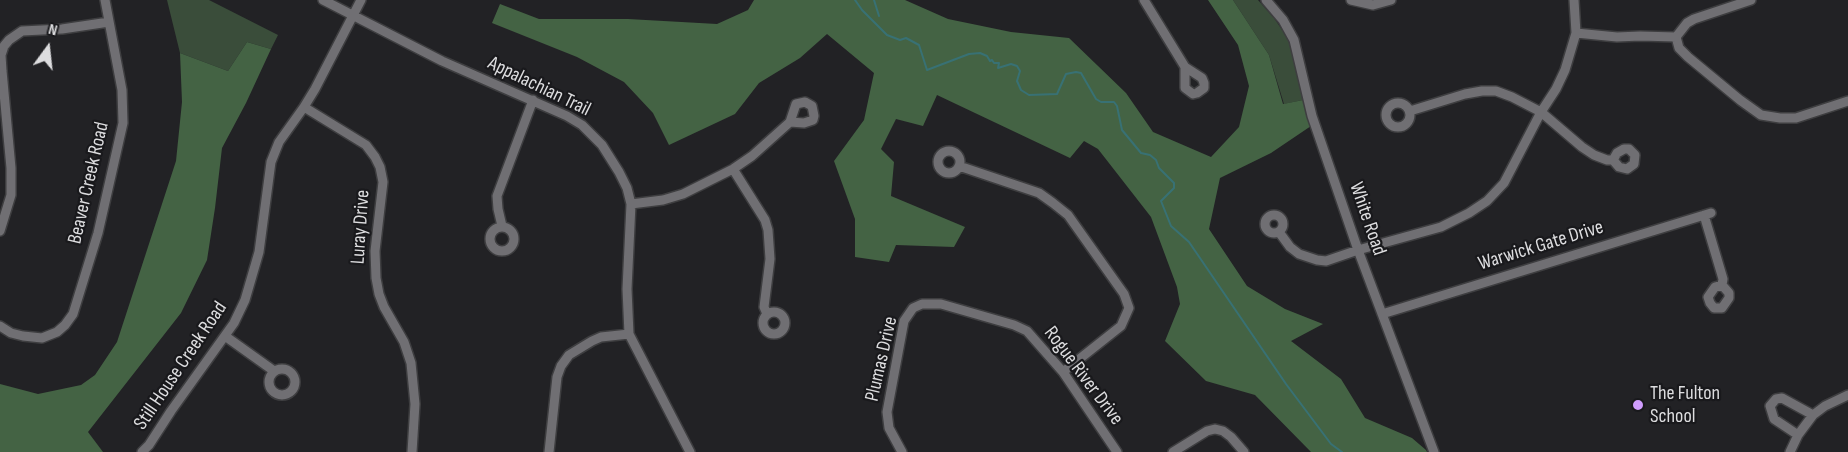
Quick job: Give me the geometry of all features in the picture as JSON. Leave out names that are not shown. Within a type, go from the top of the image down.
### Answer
[{"type":"street","name":"Beaver Creek Road","points":[[0,326],[11,333],[42,338],[51,335],[71,318],[98,232],[123,123],[122,90],[105,0]]},
{"type":"street","name":"Appalachian Trail","points":[[323,0],[442,61],[533,100],[574,121],[602,145],[627,188],[631,204],[627,289],[628,334],[690,452]]},
{"type":"street","name":"Still House Creek Road","points":[[145,449],[234,323],[245,300],[259,252],[271,162],[279,142],[304,107],[361,0]]},
{"type":"street","points":[[1144,0],[1185,67]]},
{"type":"street","name":"White Road","points":[[1266,0],[1283,20],[1294,40],[1312,116],[1358,250],[1434,452]]},
{"type":"street","points":[[1351,0],[1373,5],[1391,0]]},
{"type":"street","points":[[1279,232],[1290,247],[1299,254],[1317,260],[1334,259],[1441,227],[1487,201],[1504,183],[1565,70],[1576,33],[1574,0]]},
{"type":"street","points":[[1676,37],[1687,23],[1694,19],[1751,0]]},
{"type":"street","points":[[0,231],[11,195],[11,168],[1,55],[4,46],[22,32],[109,22]]},
{"type":"street","points":[[1576,33],[1617,37],[1676,37]]},
{"type":"street","points":[[1676,37],[1679,48],[1761,115],[1796,118],[1848,101]]},
{"type":"street","points":[[1410,111],[1465,94],[1482,91],[1496,92],[1512,97],[1541,112],[1593,155],[1613,160]]},
{"type":"street","points":[[502,226],[497,196],[533,100]]},
{"type":"street","name":"Luray Drive","points":[[304,107],[366,146],[380,167],[383,182],[375,250],[376,278],[384,308],[404,342],[411,363],[415,404],[412,452]]},
{"type":"street","points":[[631,204],[663,200],[682,194],[733,169],[752,156],[790,122]]},
{"type":"street","points":[[959,165],[1039,192],[1068,215],[1124,294],[1129,308],[1121,326],[1063,372]]},
{"type":"street","points":[[733,169],[765,220],[768,230],[770,259],[764,307],[767,314]]},
{"type":"street","name":"Warwick Gate Drive","points":[[1382,314],[1707,214],[1723,279],[1722,285]]},
{"type":"street","name":"Rogue River Drive","points":[[913,308],[922,304],[940,304],[1014,325],[1027,331],[1063,372],[1117,452]]},
{"type":"street","name":"Plumas Drive","points":[[902,452],[889,428],[887,412],[904,321],[913,308]]},
{"type":"street","points":[[549,452],[557,377],[561,366],[569,355],[586,344],[601,337],[628,334]]},
{"type":"street","points":[[225,336],[274,371]]},
{"type":"street","points":[[1790,452],[1798,435],[1813,415],[1825,406],[1848,395]]},
{"type":"street","points":[[1798,435],[1774,419],[1770,406],[1776,399],[1782,398],[1813,415]]},
{"type":"street","points":[[1173,452],[1207,431],[1215,429],[1231,437],[1245,452]]},
{"type":"street","points":[[145,449],[158,452]]},
{"type":"green space","points":[[167,0],[209,0],[278,35],[271,49],[247,42],[228,71],[180,53]]},
{"type":"green space","points":[[754,0],[905,0],[948,19],[1011,32],[1069,38],[1126,93],[1153,132],[1211,157],[1239,127],[1249,86],[1238,45],[1208,0],[1233,0],[1269,55],[1283,104],[1303,100],[1311,126],[1271,153],[1220,178],[1209,229],[1247,286],[1285,309],[1323,324],[1291,341],[1341,379],[1365,418],[1412,438],[1427,452],[1311,452],[1255,395],[1206,381],[1165,341],[1180,304],[1177,287],[1151,217],[1098,149],[1084,141],[1070,158],[937,95],[923,126],[896,119],[881,149],[894,162],[891,196],[965,227],[954,247],[896,245],[889,262],[855,257],[855,219],[834,161],[864,120],[874,73],[827,34],[800,58],[759,83],[735,114],[669,145],[653,113],[624,82],[577,57],[492,23],[500,4],[539,19],[628,19],[717,24],[748,10]]},
{"type":"green space","points":[[1233,0],[1258,0],[1274,18],[1287,37],[1295,55],[1303,100],[1284,104],[1269,55]]},
{"type":"green space","points":[[247,42],[271,49],[222,148],[207,260],[181,313],[88,432],[103,452],[0,452],[0,384],[38,394],[81,385],[95,375],[117,342],[176,161],[182,102],[180,53],[228,71]]},
{"type":"waterway","points":[[855,0],[887,35],[900,40],[906,38],[919,45],[927,70],[969,54],[980,53],[987,56],[990,61],[999,63],[998,68],[1011,64],[1017,66],[1020,71],[1017,81],[1021,90],[1029,95],[1057,94],[1066,74],[1076,72],[1081,73],[1096,99],[1101,102],[1114,102],[1122,130],[1141,153],[1150,155],[1156,160],[1159,168],[1174,183],[1174,188],[1161,201],[1171,226],[1189,242],[1286,384],[1331,444],[1342,452]]},
{"type":"waterway","points":[[874,0],[879,16]]},
{"type":"place","name":"The Fulton School","points":[[1638,405]]}]
